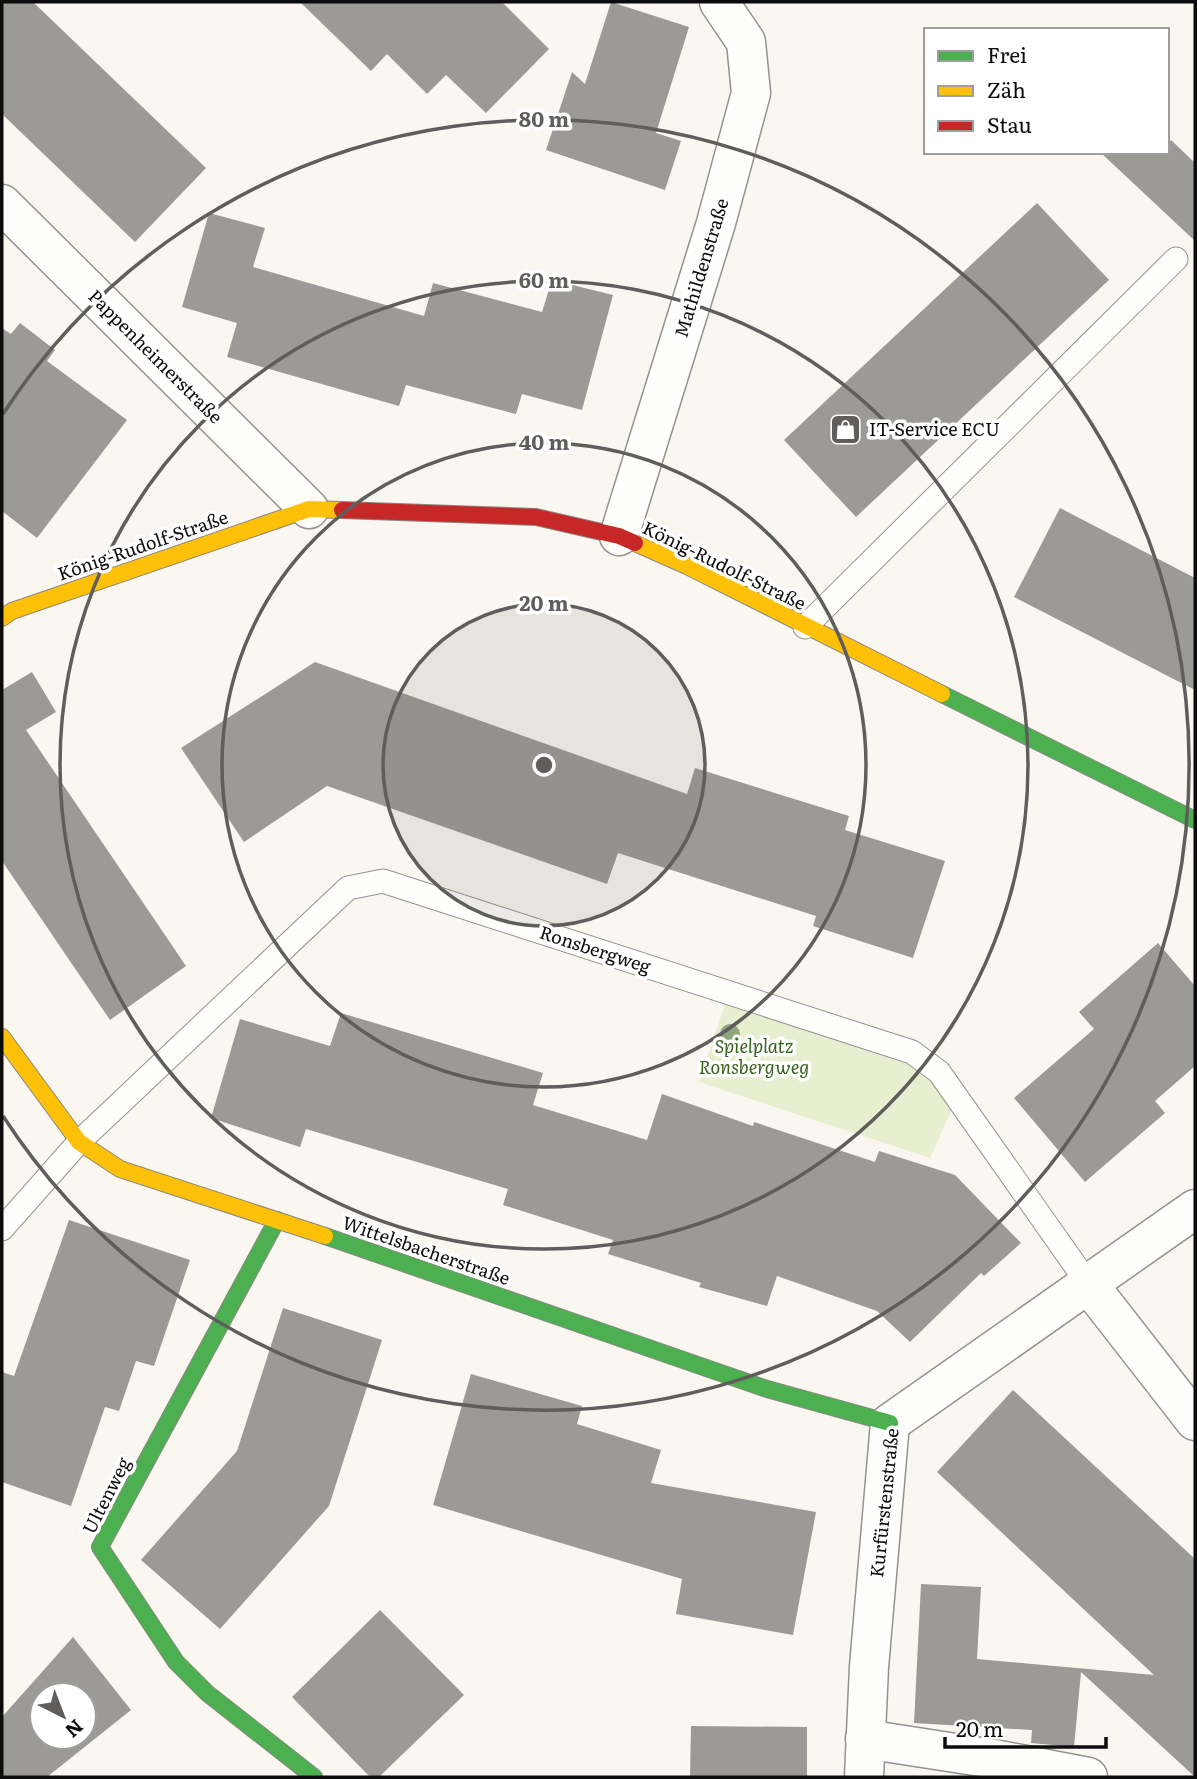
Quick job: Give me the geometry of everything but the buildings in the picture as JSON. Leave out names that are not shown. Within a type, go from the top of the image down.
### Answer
[{"type":"street","name":"Mathildenstraße","points":[[619,536],[716,223],[751,93],[746,42],[719,2]]},
{"type":"street","name":"Pappenheimerstraße","points":[[2,204],[309,509]]},
{"type":"street","name":"König-Rudolf-Straße","points":[[2,618],[12,611],[309,509],[536,517],[619,536],[687,566],[1195,820]]},
{"type":"street","name":"Wittelsbacherstraße","points":[[2,1037],[79,1142],[120,1169],[277,1220],[767,1389],[890,1423]]},
{"type":"street","name":"Kurfürstenstraße","points":[[864,1777],[890,1423],[1195,1209]]},
{"type":"street","name":"Ultenweg","points":[[277,1220],[100,1547],[176,1662],[207,1693],[314,1777]]},
{"type":"street","points":[[1089,1285],[1195,1421]]},
{"type":"street","points":[[866,1739],[1088,1777]]},
{"type":"lane","points":[[805,627],[1176,259]]},
{"type":"lane","name":"Ronsbergweg","points":[[2,1229],[79,1142],[348,888],[383,881],[912,1052],[939,1072],[1089,1285]]},
{"type":"green space","name":"Spielplatz Ronsbergweg","points":[[725,1004],[910,1065],[931,1079],[953,1107],[930,1158],[699,1082]]},
{"type":"traffic: fast","points":[[942,694],[1195,820]]},
{"type":"traffic: fast","points":[[277,1220],[100,1547],[176,1662],[207,1693],[314,1777]]},
{"type":"traffic: fast","points":[[325,1236],[767,1389],[890,1423]]},
{"type":"traffic: slow","points":[[2,618],[12,611],[309,509],[342,510]]},
{"type":"traffic: slow","points":[[635,543],[687,566],[942,694]]},
{"type":"traffic: slow","points":[[2,1037],[79,1142],[120,1169],[325,1236]]},
{"type":"traffic: jam","points":[[342,510],[536,517],[619,536],[635,543]]},
{"type":"place","name":"IT-Service ECU","points":[[846,430]]}]
